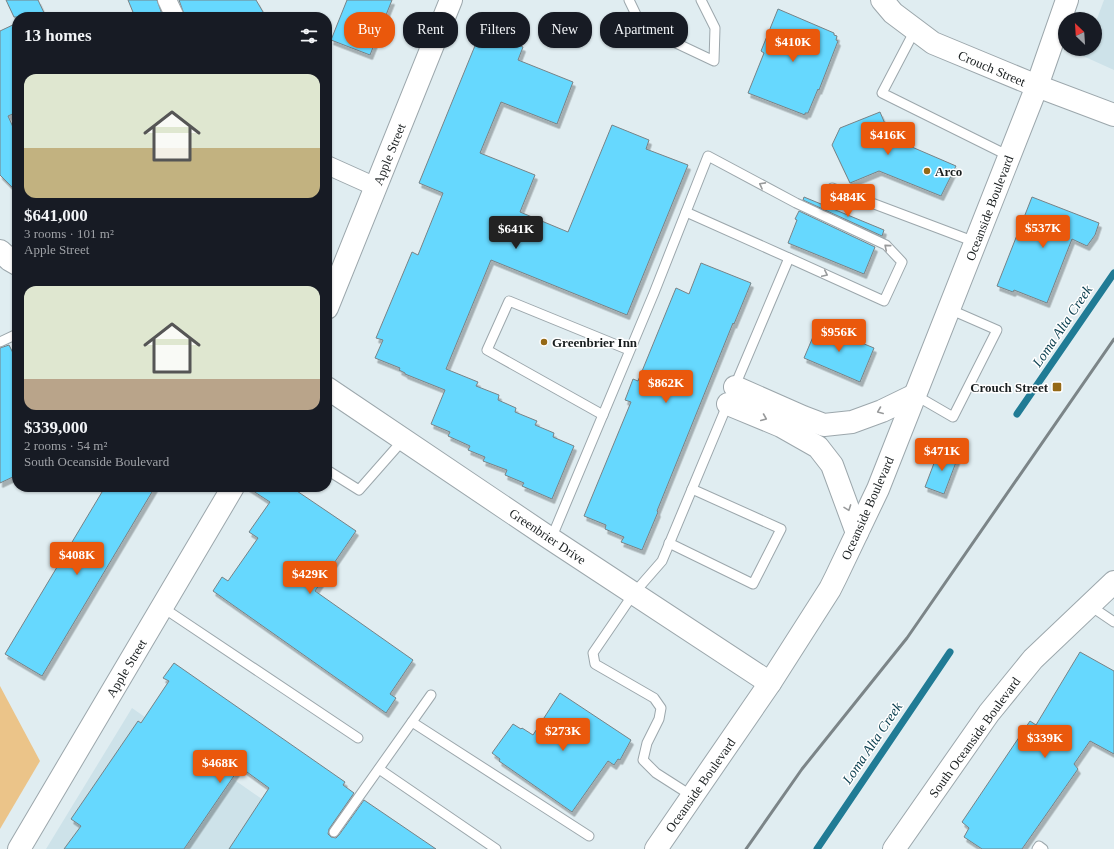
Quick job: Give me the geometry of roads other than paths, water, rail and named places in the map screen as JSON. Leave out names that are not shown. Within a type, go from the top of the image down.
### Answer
[{"type":"street","points":[[167,0],[173,12]]},
{"type":"street","name":"Apple Street","points":[[332,296],[451,0]]},
{"type":"street","name":"Crouch Street","points":[[882,0],[893,13],[933,43],[1037,86],[1114,115]]},
{"type":"street","name":"Oceanside Boulevard","points":[[656,849],[770,683],[830,589],[878,489],[1037,86],[1067,0]]},
{"type":"street","points":[[332,167],[376,187]]},
{"type":"street","points":[[0,251],[12,261]]},
{"type":"street","name":"Greenbrier Drive","points":[[332,391],[551,539],[770,683]]},
{"type":"street","points":[[731,395],[824,425],[852,422],[915,395]]},
{"type":"street","points":[[731,395],[818,447],[832,466],[857,533]]},
{"type":"street","name":"Apple Street","points":[[19,849],[230,492]]},
{"type":"street","name":"South Oceanside Boulevard","points":[[894,849],[989,713],[1033,660],[1114,582]]},
{"type":"lane","points":[[629,0],[642,27],[714,61],[715,28],[702,0]]},
{"type":"lane","points":[[915,30],[882,93],[1009,156]]},
{"type":"lane","points":[[551,539],[708,156],[796,203],[886,244],[902,262],[884,301],[686,212]]},
{"type":"lane","points":[[832,188],[975,242]]},
{"type":"lane","points":[[692,796],[656,773],[643,760],[647,743],[659,719],[661,708],[654,698],[595,664],[593,653],[634,593],[662,561],[789,258]]},
{"type":"lane","points":[[603,415],[487,350],[509,301],[629,350]]},
{"type":"lane","points":[[915,395],[953,417],[997,330],[949,309]]},
{"type":"lane","points":[[0,342],[12,336]]},
{"type":"lane","points":[[332,473],[359,490],[404,439]]},
{"type":"lane","points":[[669,543],[753,584],[781,529],[692,489]]},
{"type":"lane","points":[[1089,605],[1114,622]]},
{"type":"lane","points":[[162,607],[358,738]]},
{"type":"lane","points":[[334,832],[431,695]]},
{"type":"lane","points":[[412,722],[589,836]]},
{"type":"lane","points":[[379,769],[496,849]]},
{"type":"lane","points":[[1037,849],[1039,846],[1043,849]]},
{"type":"waterway","name":"Loma Alta Creek","points":[[1017,414],[1114,273]]},
{"type":"waterway","name":"Loma Alta Creek","points":[[817,849],[950,652]]},
{"type":"railway","points":[[746,849],[802,769],[907,638],[1114,339]]},
{"type":"place","name":"Arco","points":[[927,171]]},
{"type":"place","name":"Greenbrier Inn","points":[[544,342]]},
{"type":"place","name":"Crouch Street","points":[[1057,387]]}]
